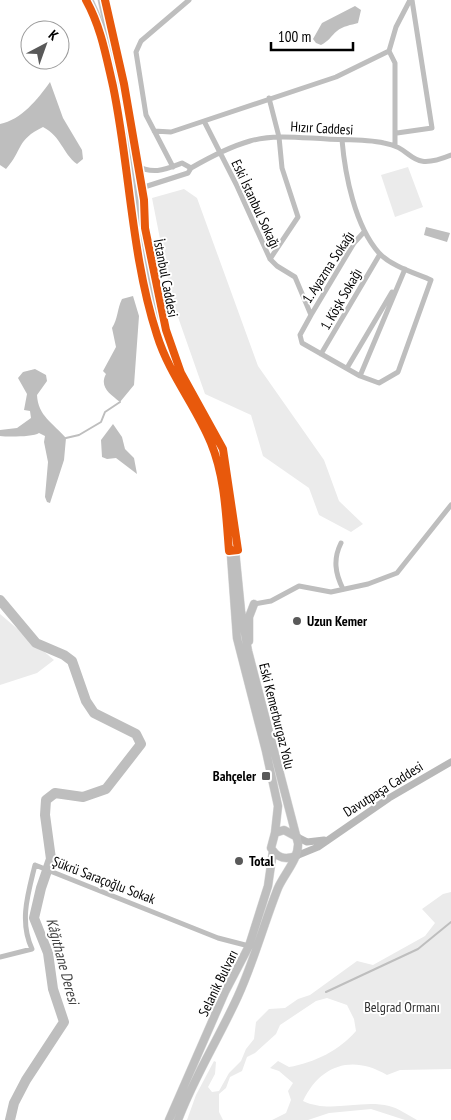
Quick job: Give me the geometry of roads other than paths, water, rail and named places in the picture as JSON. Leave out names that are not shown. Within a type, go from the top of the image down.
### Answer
[{"type":"main road","name":"İstanbul Caddesi","points":[[89,0],[102,16],[115,54],[135,165],[144,269],[163,337],[178,378],[212,442],[223,478],[231,551],[233,604]]},
{"type":"main road","name":"İstanbul Caddesi","points":[[102,0],[102,16],[136,190]]},
{"type":"main road","name":"İstanbul Caddesi","points":[[163,337],[181,376],[217,441],[229,489],[240,598]]},
{"type":"main road","points":[[240,598],[254,604],[241,608],[233,604],[240,598]]},
{"type":"main road","name":"Eski Kemerburgaz Yolu","points":[[240,598],[248,651],[297,837]]},
{"type":"main road","name":"Eski Kemerburgaz Yolu","points":[[233,604],[236,638],[277,800],[275,833]]},
{"type":"main road","points":[[248,651],[249,617],[254,604]]},
{"type":"main road","points":[[284,830],[297,837],[298,847],[296,856],[285,858],[273,851],[271,844],[275,833],[284,830]]},
{"type":"main road","name":"Selanik Bulvarı","points":[[168,1120],[225,992],[249,946],[268,886],[273,851]]},
{"type":"main road","name":"Selanik Bulvarı","points":[[178,1120],[197,1075],[238,996],[281,880],[296,856]]},
{"type":"street","points":[[173,167],[146,115],[136,52],[141,41],[188,0]]},
{"type":"street","points":[[395,146],[397,133],[394,112],[395,63],[390,51],[396,27],[411,0]]},
{"type":"street","points":[[397,133],[432,128],[411,0]]},
{"type":"street","points":[[154,131],[171,132],[336,77],[390,51]]},
{"type":"street","points":[[269,98],[279,137],[282,168],[298,218],[270,259]]},
{"type":"street","name":"Eski İstanbul Sokağı","points":[[204,121],[218,153],[236,184],[270,259],[277,266],[295,276],[311,315]]},
{"type":"street","name":"Hızır Caddesi","points":[[136,190],[188,174],[191,168],[218,153],[252,140],[279,137],[381,142],[395,146],[413,160],[422,161],[435,161],[451,155]]},
{"type":"street","points":[[311,315],[300,335],[302,343],[360,376],[379,383],[398,372],[431,280],[380,254],[364,232],[344,169],[342,140]]},
{"type":"street","points":[[135,165],[150,172],[160,172],[182,163],[191,168]]},
{"type":"street","name":"1. Ayazma Sokağı","points":[[311,315],[354,243],[364,232]]},
{"type":"street","name":"1. Köşk Sokağı","points":[[321,354],[380,254]]},
{"type":"street","points":[[360,376],[405,268]]},
{"type":"street","points":[[347,368],[397,286]]},
{"type":"street","points":[[254,604],[271,601],[300,586],[331,592],[368,584],[397,573],[451,505]]},
{"type":"street","points":[[341,543],[334,556],[343,589]]},
{"type":"street","name":"Davutpaşa Caddesi","points":[[296,856],[318,846],[389,798],[451,762]]},
{"type":"street","points":[[297,837],[307,842],[329,838]]},
{"type":"street","name":"Şükrü Saraçoğlu Sokak","points":[[0,957],[32,950],[26,933],[24,912],[34,865],[218,938],[249,946]]},
{"type":"waterway","points":[[66,438],[79,435],[101,422],[105,412],[120,402]]},
{"type":"waterway","name":"Kâğıthane Deresi","points":[[0,600],[36,643],[64,655],[72,661],[86,701],[94,713],[136,734],[141,744],[106,789],[83,797],[55,793],[46,800],[45,815],[51,859],[41,888],[34,918],[48,953],[53,989],[64,1022],[26,1080],[14,1103],[10,1120]]},
{"type":"waterway","points":[[326,992],[418,949],[451,922]]},
{"type":"place","name":"Uzun Kemer","points":[[297,621]]},
{"type":"place","name":"Bahçeler","points":[[266,776]]},
{"type":"place","name":"Total","points":[[239,861]]},
{"type":"park label","name":"Belgrad Ormanı","points":[[402,1007]]}]
